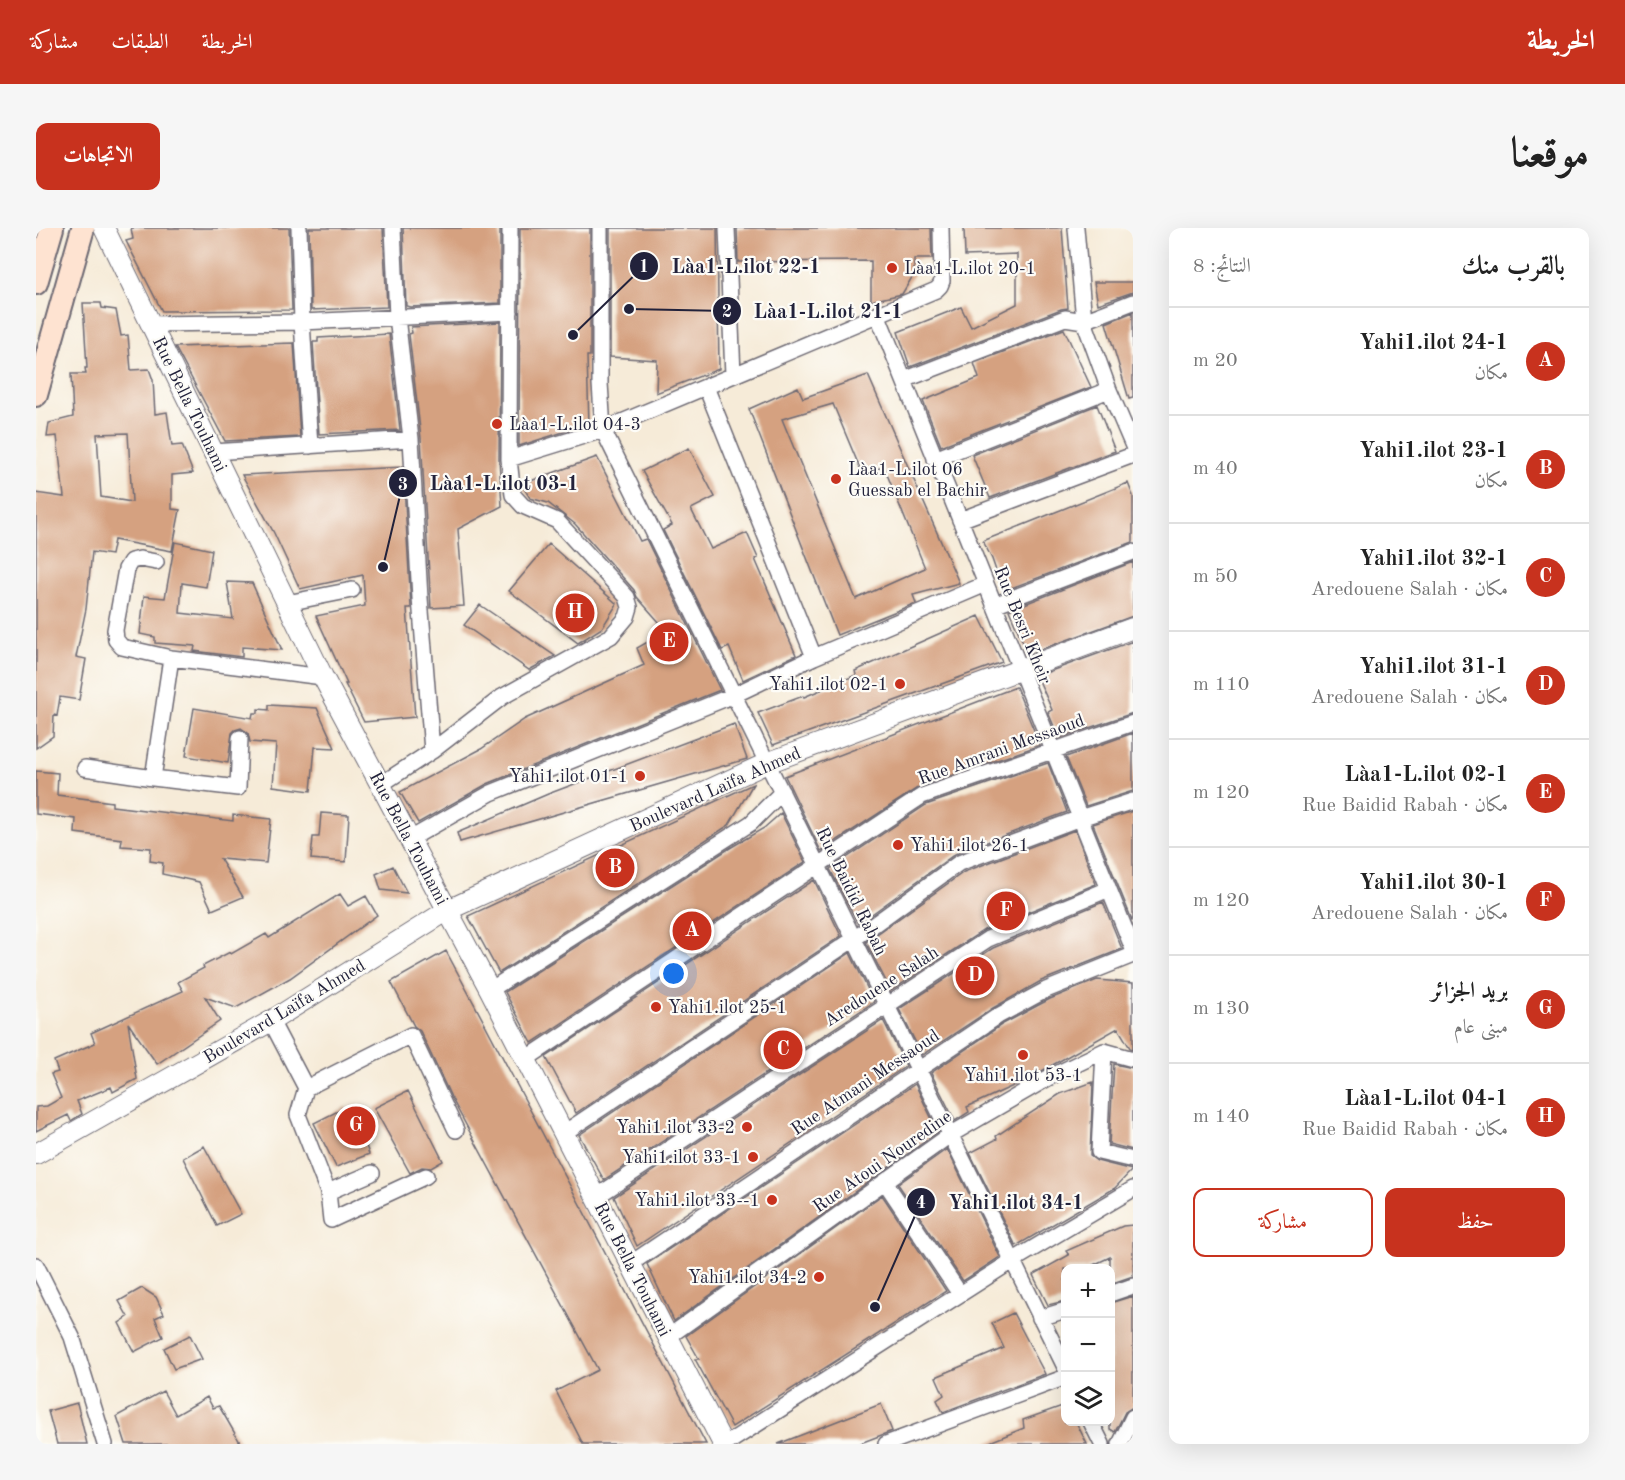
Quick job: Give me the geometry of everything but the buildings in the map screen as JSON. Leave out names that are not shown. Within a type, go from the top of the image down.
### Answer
[{"type":"main road","points":[[36,283],[52,228]]},
{"type":"main road","points":[[36,395],[83,228]]},
{"type":"street","name":"Rue Bella Touhami","points":[[104,228],[323,677],[490,990],[724,1444]]},
{"type":"street","points":[[299,228],[310,446]]},
{"type":"street","points":[[393,228],[397,317],[411,439],[432,751]]},
{"type":"street","points":[[381,784],[432,751],[502,697],[611,636],[627,618],[630,607],[627,597],[556,521],[523,506],[513,495],[509,459],[510,228]]},
{"type":"street","points":[[600,228],[600,383],[603,430]]},
{"type":"street","points":[[726,228],[733,375]]},
{"type":"street","points":[[509,459],[603,430],[936,290],[940,286],[941,228]]},
{"type":"street","points":[[1076,228],[1084,321],[1109,390],[1133,446]]},
{"type":"street","points":[[903,380],[1065,318],[1084,321],[1133,302]]},
{"type":"street","points":[[151,324],[302,322],[510,312]]},
{"type":"street","name":"Rue Besri Kheir","points":[[878,316],[1133,949]]},
{"type":"street","points":[[706,387],[814,657]]},
{"type":"street","points":[[935,459],[1109,390]]},
{"type":"street","name":"Rue Baidid Rabah","points":[[603,430],[1061,1361]]},
{"type":"street","points":[[213,452],[411,439]]},
{"type":"street","points":[[960,520],[1133,455]]},
{"type":"street","points":[[994,605],[1133,552]]},
{"type":"street","points":[[156,562],[140,559],[131,561],[126,568],[115,630],[116,640],[122,646],[171,658],[323,677]]},
{"type":"street","points":[[410,839],[491,793],[734,695],[814,657],[986,584]]},
{"type":"street","points":[[287,603],[352,590]]},
{"type":"street","name":"Boulevard Laïfa Ahmed","points":[[36,1154],[271,1021],[448,910],[767,763],[1133,628]]},
{"type":"street","points":[[153,778],[171,658]]},
{"type":"street","name":"Rue Amrani Messaoud","points":[[526,1059],[922,796],[1133,723]]},
{"type":"street","points":[[85,768],[238,788],[240,738]]},
{"type":"street","points":[[490,990],[751,823],[782,792]]},
{"type":"street","points":[[564,1133],[854,939],[959,862],[1133,801]]},
{"type":"street","name":"Aredouene Salah","points":[[596,1197],[988,939],[1109,890]]},
{"type":"street","name":"Rue Atmani Messaoud","points":[[630,1264],[998,1016],[1046,990],[1133,955]]},
{"type":"street","points":[[271,1021],[306,1088],[298,1115],[328,1192],[331,1220],[426,1176]]},
{"type":"street","points":[[306,1088],[411,1035],[456,1130]]},
{"type":"street","points":[[1133,1059],[1104,1051],[1099,1152],[1133,1160]]},
{"type":"street","name":"Rue Atoui Nouredine","points":[[668,1337],[950,1136],[1048,1078],[1104,1051]]},
{"type":"street","points":[[328,1192],[372,1173]]},
{"type":"street","points":[[885,1182],[960,1294]]},
{"type":"street","points":[[724,1444],[1012,1261],[1130,1193]]},
{"type":"street","points":[[36,1265],[72,1337],[105,1444]]},
{"type":"street","points":[[1115,1291],[1133,1286]]},
{"type":"street","points":[[1040,1318],[1061,1311]]},
{"type":"street","points":[[886,1444],[1061,1378]]},
{"type":"street","points":[[1120,1444],[1133,1417]]},
{"type":"street","points":[[1093,1426],[1102,1444]]},
{"type":"place","name":"Làa1-L.ilot 20-1","points":[[892,268]]},
{"type":"place","name":"Làa1-L.ilot 21-1","points":[[629,309]]},
{"type":"place","name":"Làa1-L.ilot 22-1","points":[[573,335]]},
{"type":"place","name":"Làa1-L.ilot 04-3","points":[[497,424]]},
{"type":"place","name":"Làa1-L.ilot 06 Guessab el Bachir","points":[[836,479]]},
{"type":"place","name":"Làa1-L.ilot 03-1","points":[[383,567]]},
{"type":"place","name":"Làa1-L.ilot 04-1","points":[[575,613]]},
{"type":"place","name":"Làa1-L.ilot 02-1","points":[[669,642]]},
{"type":"place","name":"Yahi1.ilot 02-1","points":[[900,684]]},
{"type":"place","name":"Yahi1.ilot 01-1","points":[[640,776]]},
{"type":"place","name":"Yahi1.ilot 26-1","points":[[898,845]]},
{"type":"place","name":"Yahi1.ilot 23-1","points":[[615,868]]},
{"type":"place","name":"Yahi1.ilot 30-1","points":[[1006,911]]},
{"type":"place","name":"Yahi1.ilot 24-1","points":[[692,931]]},
{"type":"place","name":"Yahi1.ilot 31-1","points":[[975,976]]},
{"type":"place","name":"Yahi1.ilot 25-1","points":[[656,1007]]},
{"type":"place","name":"Yahi1.ilot 32-1","points":[[783,1050]]},
{"type":"place","name":"Yahi1.ilot 53-1","points":[[1023,1055]]},
{"type":"place","name":"بريد الجزائر","points":[[356,1126]]},
{"type":"place","name":"Yahi1.ilot 33-2","points":[[747,1127]]},
{"type":"place","name":"Yahi1.ilot 33-1","points":[[753,1157]]},
{"type":"place","name":"Yahi1.ilot 33--1","points":[[772,1200]]},
{"type":"place","name":"Yahi1.ilot 34-2","points":[[819,1277]]},
{"type":"place","name":"Yahi1.ilot 34-1","points":[[875,1307]]}]
